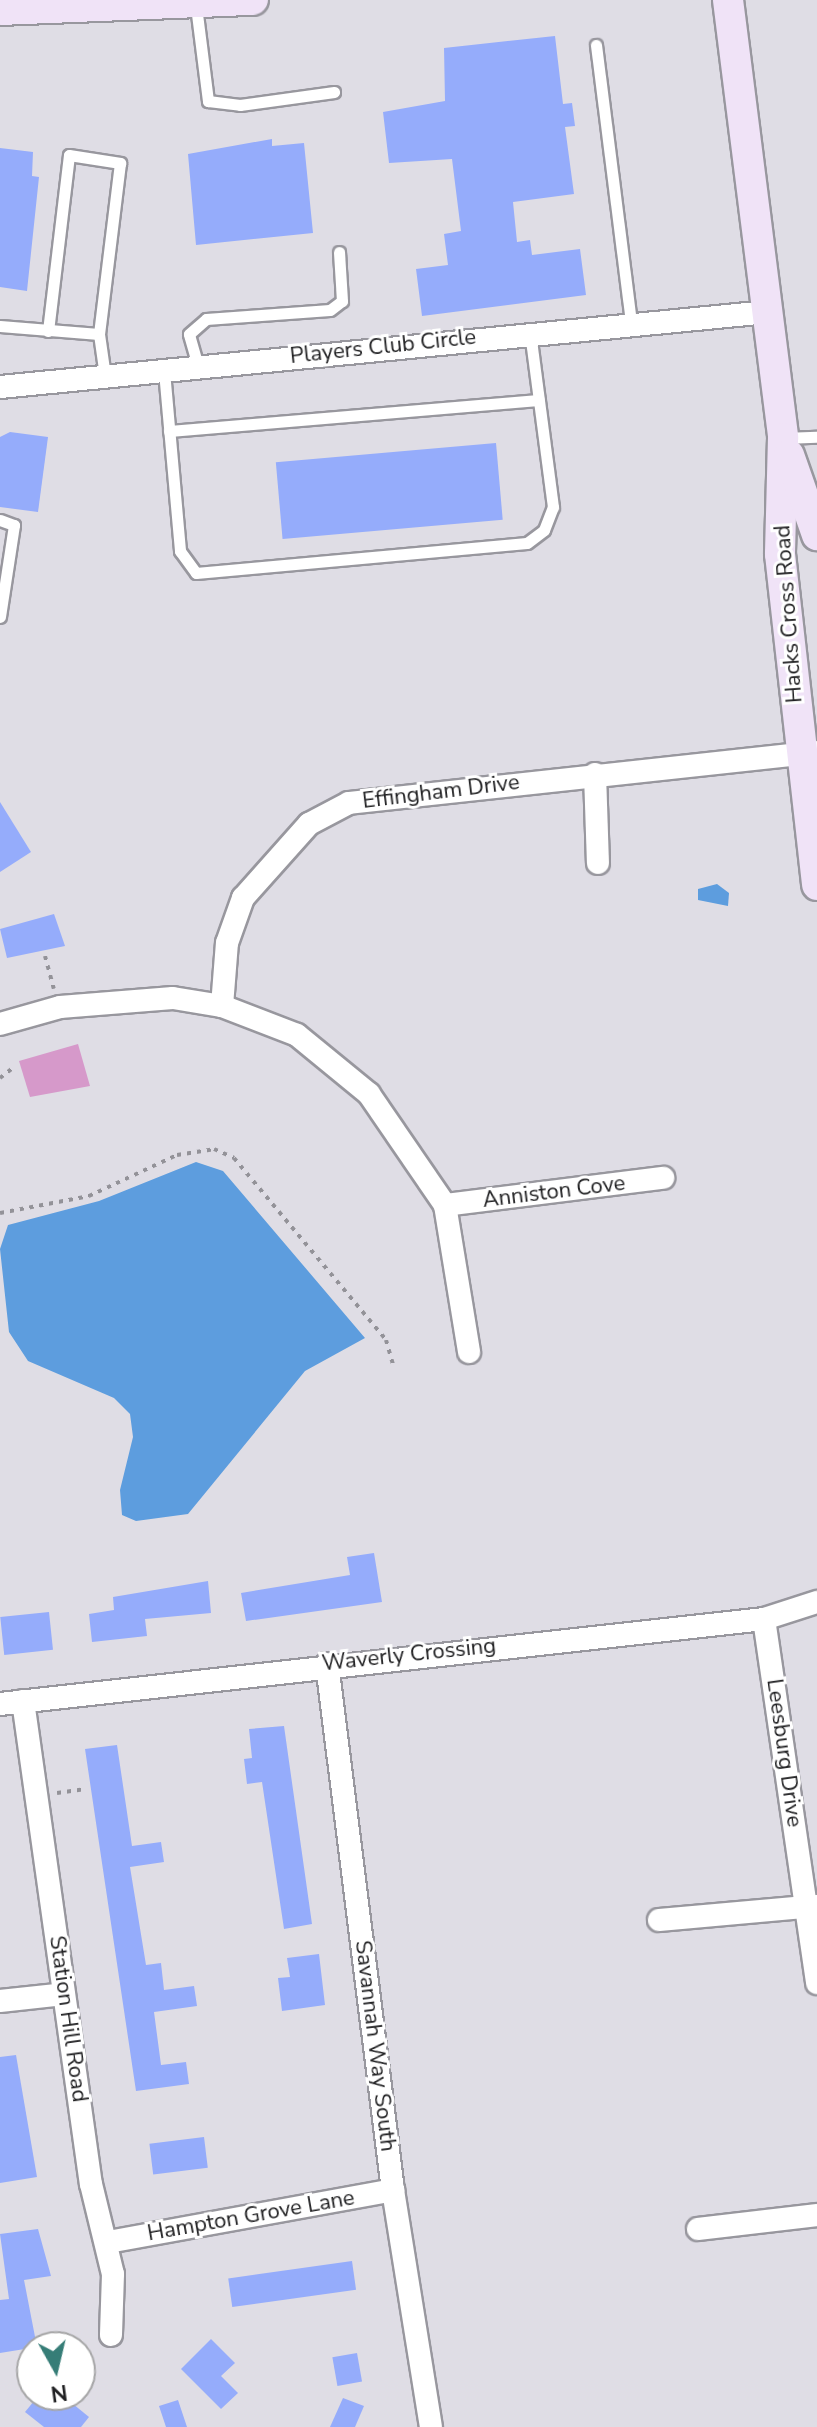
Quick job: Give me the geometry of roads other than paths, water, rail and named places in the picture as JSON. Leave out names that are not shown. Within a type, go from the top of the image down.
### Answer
[{"type":"main road","points":[[0,10],[253,0]]},
{"type":"main road","name":"Hacks Cross Road","points":[[728,0],[783,438],[780,554],[808,753],[817,885]]},
{"type":"main road","name":"Hacks Cross Road","points":[[783,438],[817,535]]},
{"type":"street","name":"Players Club Circle","points":[[0,387],[767,312]]},
{"type":"street","name":"Effingham Drive","points":[[222,1006],[227,943],[243,898],[309,824],[349,803],[808,753]]},
{"type":"street","points":[[595,774],[598,863]]},
{"type":"street","points":[[0,1024],[60,1007],[127,997],[222,1006],[297,1035],[340,1067],[392,1121],[445,1205],[469,1352]]},
{"type":"street","name":"Anniston Cove","points":[[445,1205],[663,1178]]},
{"type":"street","name":"Waverly Crossing","points":[[0,1704],[327,1664],[764,1619],[817,1602]]},
{"type":"street","name":"Leesburg Drive","points":[[764,1619],[811,1907],[817,1983]]},
{"type":"street","name":"Savannah Way South","points":[[327,1664],[393,2190],[431,2427]]},
{"type":"street","name":"Station Hill Road","points":[[23,1701],[91,2184],[108,2242],[111,2335]]},
{"type":"street","points":[[659,1920],[811,1907]]},
{"type":"street","points":[[0,2001],[64,1994]]},
{"type":"street","name":"Hampton Grove Lane","points":[[108,2242],[393,2190]]},
{"type":"street","points":[[698,2229],[817,2215]]},
{"type":"lane","points":[[195,3],[208,101],[240,105],[334,92]]},
{"type":"lane","points":[[596,45],[631,324]]},
{"type":"lane","points":[[48,331],[69,155],[120,163],[99,334],[105,376]]},
{"type":"lane","points":[[198,366],[189,334],[206,319],[330,310],[342,301],[339,252]]},
{"type":"lane","points":[[0,326],[99,334]]},
{"type":"lane","points":[[164,370],[180,551],[196,573],[215,575],[527,543],[544,530],[553,507],[530,333]]},
{"type":"lane","points":[[169,431],[539,400]]},
{"type":"lane","points":[[783,438],[817,437]]},
{"type":"lane","points":[[0,520],[14,525],[0,617]]},
{"type":"water","points":[[717,884],[729,893],[728,906],[698,900],[698,889]]},
{"type":"water","points":[[196,1162],[223,1171],[365,1338],[305,1371],[188,1514],[136,1521],[122,1515],[120,1490],[133,1437],[130,1414],[114,1398],[28,1361],[9,1332],[0,1249],[8,1225],[99,1201]]}]
